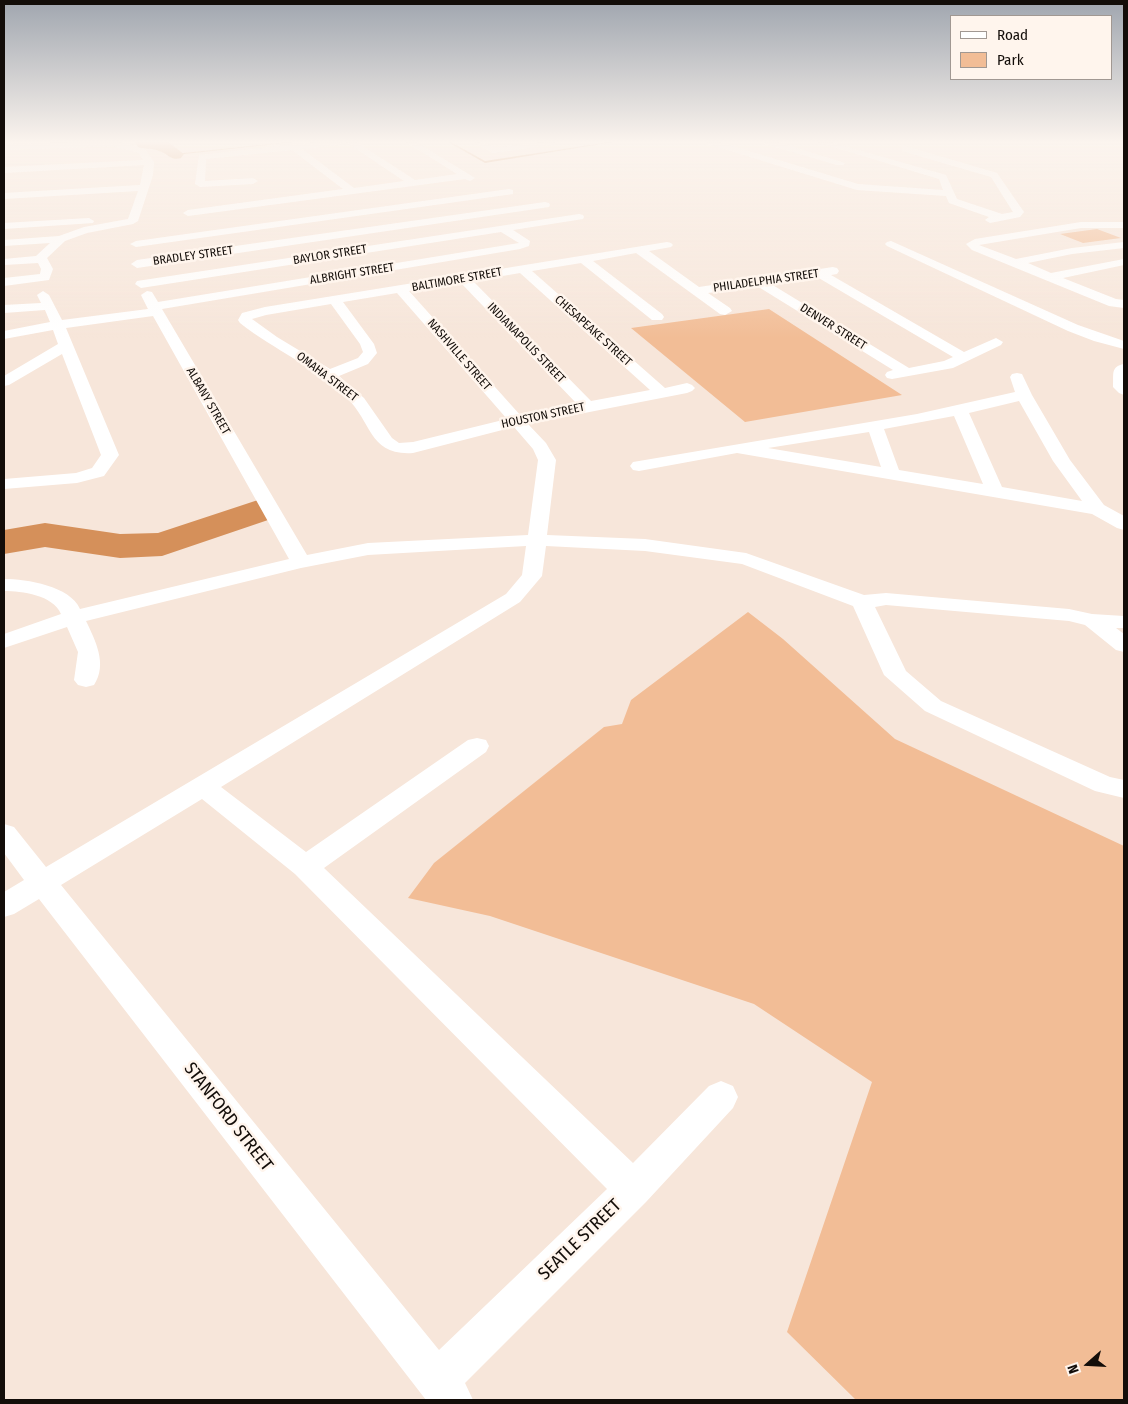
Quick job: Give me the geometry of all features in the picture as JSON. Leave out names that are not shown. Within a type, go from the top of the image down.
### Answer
[{"type":"street","points":[[134,208],[135,232]]},
{"type":"street","points":[[188,213],[198,208]]},
{"type":"street","points":[[4,226],[135,232],[395,208]]},
{"type":"street","name":"BRADLEY STREET","points":[[137,264],[529,208]]},
{"type":"street","points":[[553,208],[592,222]]},
{"type":"street","points":[[971,208],[1002,218]]},
{"type":"street","points":[[990,220],[1019,212],[1016,208]]},
{"type":"street","name":"BAYLOR STREET","points":[[141,284],[579,217]]},
{"type":"street","points":[[4,243],[61,240],[84,230],[132,221],[135,232]]},
{"type":"street","points":[[1124,225],[1081,225],[972,244],[976,248],[1018,262],[1114,303],[1124,304]]},
{"type":"street","name":"ALBRIGHT STREET","points":[[154,309],[525,244],[524,241],[503,229]]},
{"type":"street","name":"ALBANY STREET","points":[[135,232],[137,264],[141,284],[301,562]]},
{"type":"street","points":[[4,262],[41,260],[61,240]]},
{"type":"street","points":[[891,244],[1073,328],[1124,345]]},
{"type":"street","points":[[1018,262],[1072,251],[1124,244]]},
{"type":"street","name":"BALTIMORE STREET","points":[[247,316],[265,311],[668,245]]},
{"type":"street","points":[[639,250],[725,311]]},
{"type":"street","points":[[584,259],[657,317]]},
{"type":"street","points":[[4,282],[46,277],[47,269],[41,260]]},
{"type":"street","points":[[1048,276],[1124,262]]},
{"type":"street","name":"CHESAPEAKE STREET","points":[[523,269],[662,393]]},
{"type":"street","name":"PHILADELPHIA STREET","points":[[696,291],[835,271]]},
{"type":"street","points":[[819,273],[965,358]]},
{"type":"street","name":"INDIANAPOLIS STREET","points":[[464,279],[588,407]]},
{"type":"street","name":"DENVER STREET","points":[[760,282],[906,372]]},
{"type":"street","name":"NASHVILLE STREET","points":[[4,906],[513,598],[532,576],[547,460],[540,447],[401,290]]},
{"type":"street","points":[[4,309],[47,300],[110,455],[98,472],[77,478],[4,484]]},
{"type":"street","points":[[328,375],[363,361],[370,353],[367,344],[335,300]]},
{"type":"street","points":[[4,335],[34,328],[58,326],[154,309]]},
{"type":"street","name":"OMAHA STREET","points":[[247,316],[245,320],[250,324],[328,375],[354,395],[362,404],[384,440],[390,445],[400,448]]},
{"type":"street","points":[[888,375],[948,365],[996,342]]},
{"type":"street","points":[[4,382],[32,364],[66,346]]},
{"type":"street","points":[[1124,368],[1121,370],[1121,386],[1124,390]]},
{"type":"street","points":[[1017,377],[1024,395],[1062,461],[1097,509]]},
{"type":"street","name":"HOUSTON STREET","points":[[400,448],[424,444],[516,420],[687,388]]},
{"type":"street","points":[[639,466],[737,448],[875,427],[960,411],[1024,395]]},
{"type":"street","points":[[960,411],[995,492]]},
{"type":"street","points":[[875,427],[892,474]]},
{"type":"street","points":[[737,448],[1097,509],[1124,524]]},
{"type":"street","points":[[4,641],[74,617],[301,562],[368,549],[537,540],[645,544],[746,560],[862,602],[886,599],[1069,614],[1092,620],[1124,622]]},
{"type":"street","points":[[4,585],[22,585],[56,596],[68,605],[89,652],[86,680]]},
{"type":"street","points":[[862,602],[896,675],[933,706],[1104,785],[1124,789]]},
{"type":"street","points":[[1092,620],[1124,644]]},
{"type":"street","points":[[305,867],[477,746]]},
{"type":"street","points":[[203,786],[305,867],[633,1189]]},
{"type":"street","name":"STANFORD STREET","points":[[4,834],[44,882],[444,1391]]},
{"type":"street","name":"SEATLE STREET","points":[[444,1391],[721,1096]]},
{"type":"green space","points":[[1097,229],[1121,238],[1083,243],[1060,234]]},
{"type":"green space","points":[[769,309],[902,395],[745,422],[631,328]]},
{"type":"green space","points":[[748,612],[783,639],[895,739],[1124,846],[1124,1400],[856,1400],[787,1332],[872,1082],[754,1004],[490,916],[408,898],[434,863],[604,727],[622,724],[631,700]]},
{"type":"waterway","points":[[4,542],[45,535],[120,546],[162,544],[258,511]]}]
